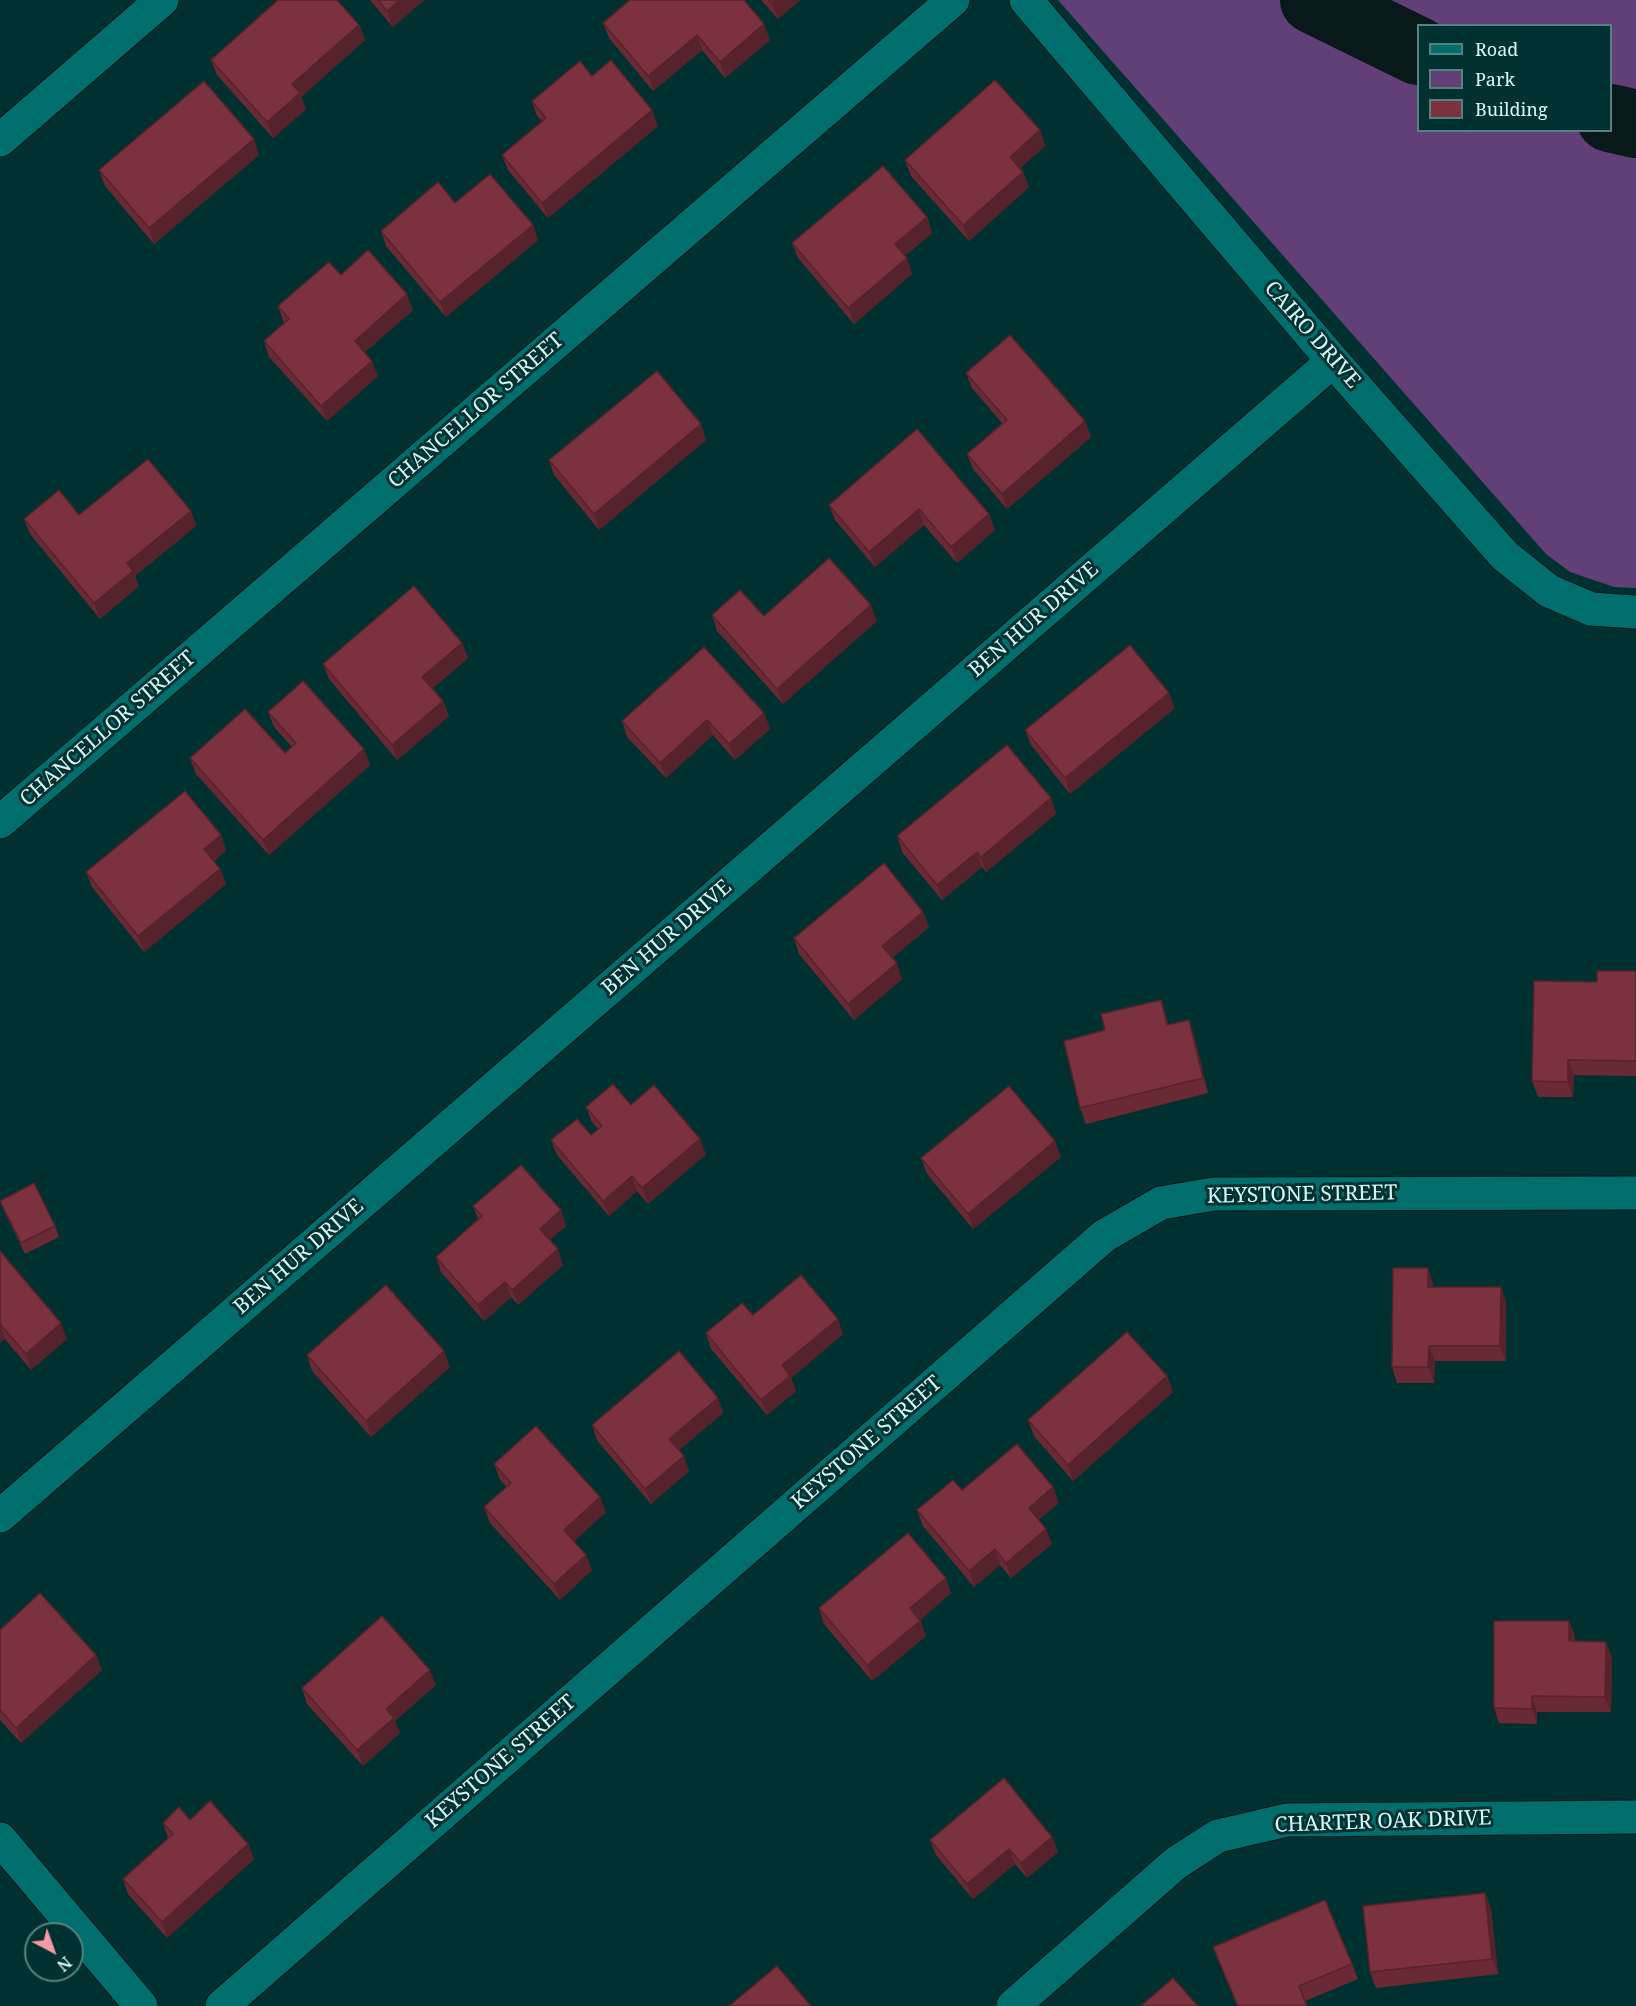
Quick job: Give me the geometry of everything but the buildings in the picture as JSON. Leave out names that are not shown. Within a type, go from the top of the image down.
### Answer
[{"type":"street","points":[[0,140],[162,0]]},
{"type":"street","name":"CHANCELLOR STREET","points":[[0,822],[953,0]]},
{"type":"street","name":"CAIRO DRIVE","points":[[1026,0],[1333,361],[1505,556],[1549,591],[1591,609],[1636,612]]},
{"type":"street","name":"BEN HUR DRIVE","points":[[0,1515],[1333,361]]},
{"type":"street","name":"KEYSTONE STREET","points":[[222,2006],[1104,1236],[1161,1203],[1214,1194],[1636,1193]]},
{"type":"street","name":"CHARTER OAK DRIVE","points":[[1013,2006],[1176,1863],[1218,1836],[1287,1820],[1636,1817]]},
{"type":"street","points":[[0,1839],[141,2006]]},
{"type":"green space","points":[[1058,0],[1636,0],[1636,588],[1614,587],[1570,572],[1546,554]]},
{"type":"waterway","points":[[1314,0],[1417,51]]},
{"type":"waterway","points":[[1612,118],[1636,124]]}]
